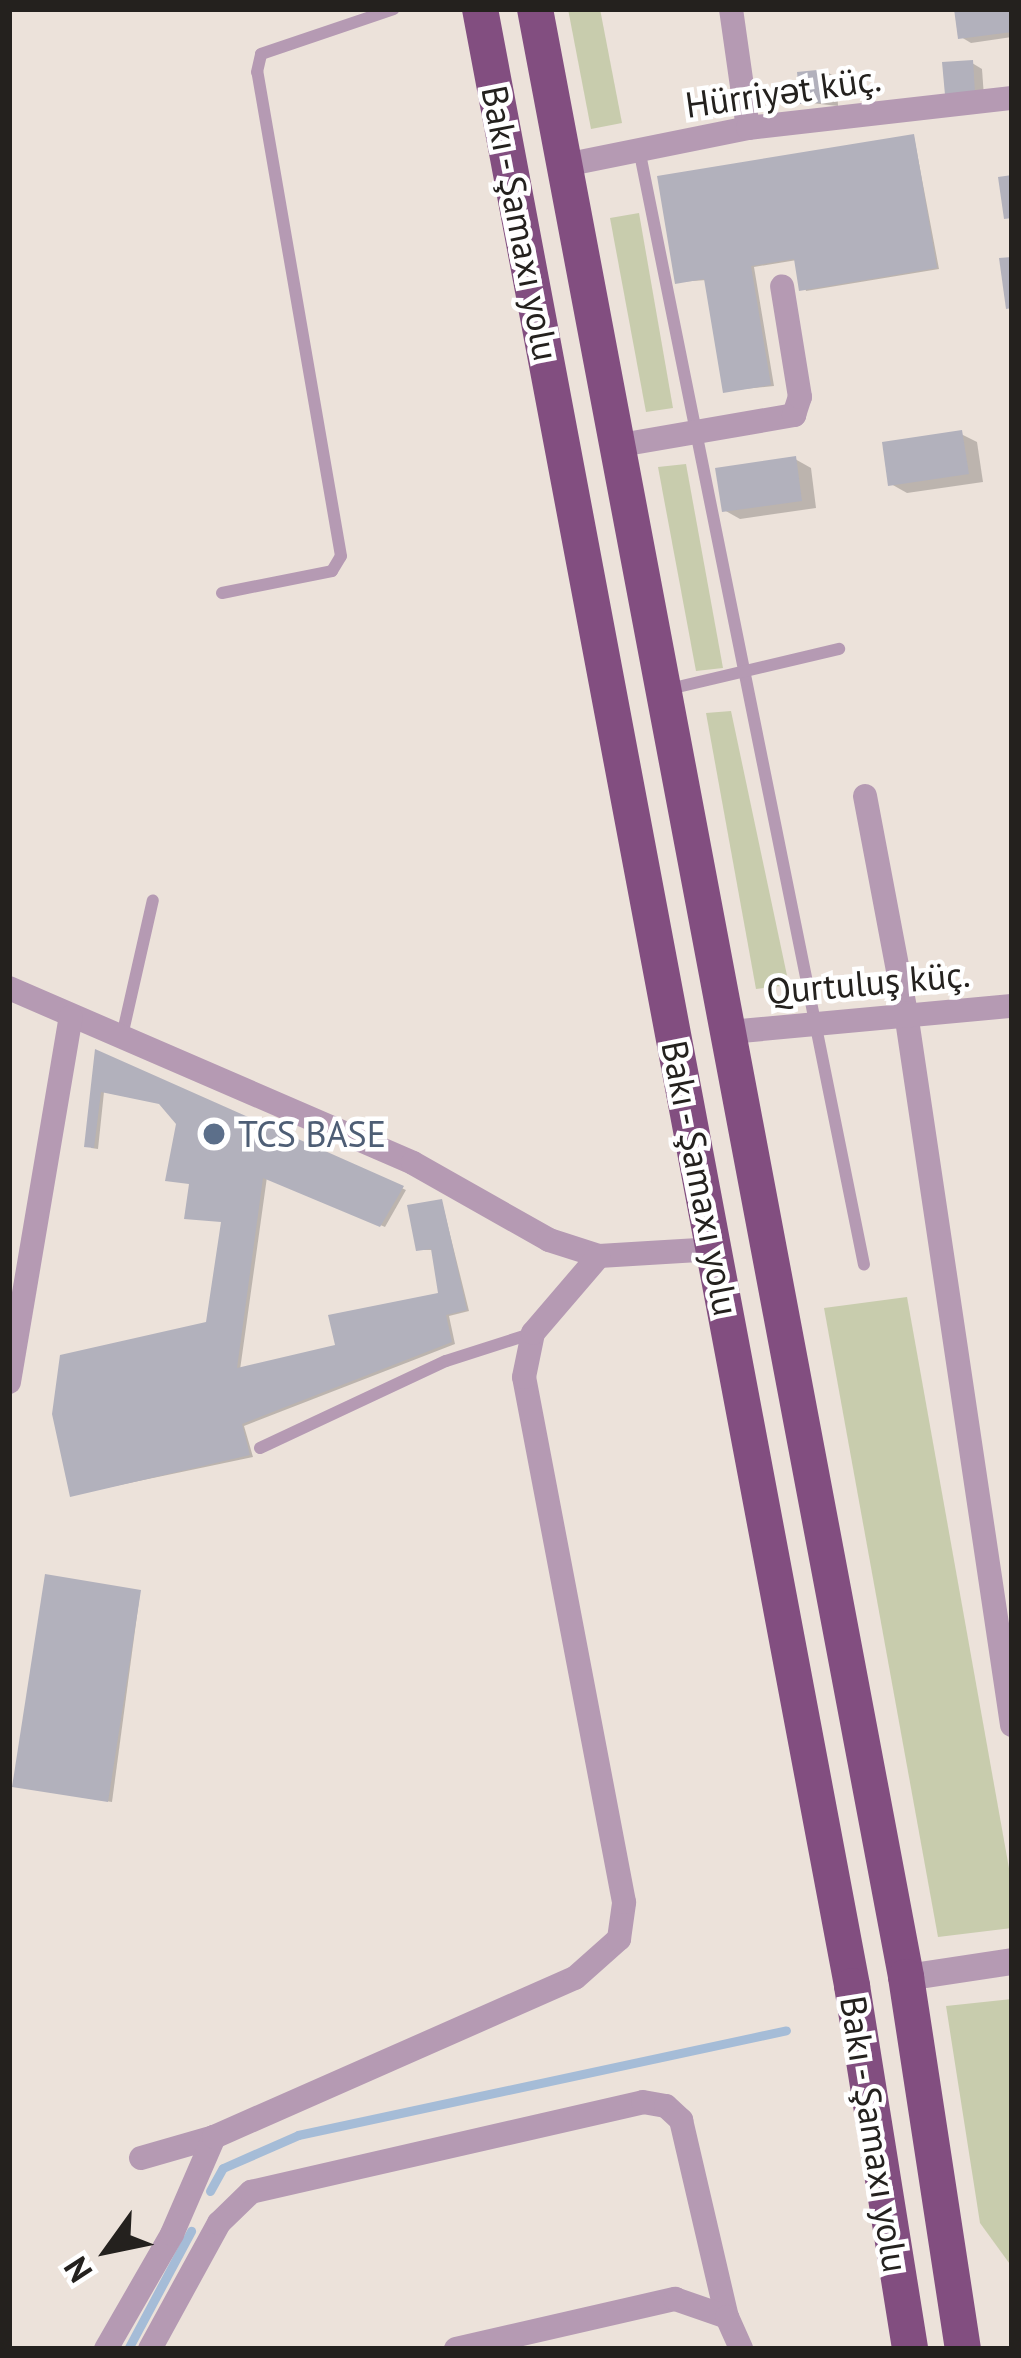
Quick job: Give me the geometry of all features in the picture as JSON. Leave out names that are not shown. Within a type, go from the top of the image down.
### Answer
[{"type":"highway","name":"Bakı - Şamaxı yolu","points":[[480,9],[715,1249],[910,2349]]},
{"type":"highway","name":"Bakı - Şamaxı yolu","points":[[535,9],[906,1977],[963,2349]]},
{"type":"street","points":[[731,9],[748,128]]},
{"type":"street","name":"Hürriyət küç.","points":[[565,165],[748,128],[1012,98]]},
{"type":"street","points":[[615,446],[794,415],[800,397],[782,286]]},
{"type":"street","points":[[865,796],[906,1013],[1012,1724]]},
{"type":"street","points":[[9,988],[413,1163],[549,1240],[599,1256],[715,1249]]},
{"type":"street","name":"Qurtuluş küç.","points":[[730,1032],[814,1020],[1012,1006]]},
{"type":"street","points":[[9,1382],[71,1017]]},
{"type":"street","points":[[141,2158],[214,2137],[575,1978],[619,1939],[623,1903],[524,1377],[533,1333],[599,1256]]},
{"type":"street","points":[[906,1977],[1012,1961]]},
{"type":"street","points":[[150,2349],[219,2223],[272,2182],[643,2102],[666,2106],[681,2120],[727,2317],[741,2349]]},
{"type":"street","points":[[106,2349],[185,2207],[214,2137]]},
{"type":"street","points":[[185,2207],[219,2223]]},
{"type":"street","points":[[456,2349],[674,2299],[727,2317]]},
{"type":"lane","points":[[222,593],[332,571],[341,556],[257,72],[261,54],[394,9]]},
{"type":"lane","points":[[639,148],[695,434],[749,675],[864,1265]]},
{"type":"lane","points":[[664,690],[749,675],[839,649]]},
{"type":"lane","points":[[122,1036],[152,900]]},
{"type":"lane","points":[[260,1448],[446,1361],[533,1333]]},
{"type":"green space","points":[[568,9],[600,9],[622,123],[591,129]]},
{"type":"green space","points":[[639,213],[673,408],[646,412],[610,218]]},
{"type":"green space","points":[[686,464],[723,668],[696,671],[658,467]]},
{"type":"green space","points":[[731,711],[789,985],[756,989],[706,713]]},
{"type":"green space","points":[[907,1297],[1012,1885],[1012,1928],[938,1937],[824,1308]]},
{"type":"green space","points":[[1012,1999],[1012,2267],[980,2223],[946,2006]]},
{"type":"building","points":[[954,9],[1012,9],[1012,32],[958,39]]},
{"type":"building","points":[[973,60],[975,93],[945,95],[942,62]]},
{"type":"building","points":[[827,69],[830,102],[800,104],[797,72]]},
{"type":"building","points":[[914,134],[937,268],[799,291],[794,259],[751,266],[771,385],[723,393],[704,279],[675,284],[657,176]]},
{"type":"building","points":[[1012,175],[1012,218],[1004,219],[998,177]]},
{"type":"building","points":[[1012,257],[1012,308],[1006,309],[999,258]]},
{"type":"building","points":[[962,430],[969,474],[888,486],[882,442]]},
{"type":"building","points":[[796,456],[802,501],[722,512],[715,468]]},
{"type":"building","points":[[95,1049],[404,1186],[380,1227],[263,1178],[237,1368],[335,1345],[328,1315],[438,1293],[431,1249],[416,1251],[407,1205],[442,1199],[467,1310],[446,1315],[452,1342],[242,1424],[250,1455],[70,1497],[52,1414],[60,1355],[206,1322],[221,1222],[184,1219],[189,1184],[165,1181],[176,1124],[159,1104],[101,1092],[94,1148],[84,1147]]},
{"type":"building","points":[[45,1574],[141,1590],[108,1802],[12,1787]]},
{"type":"waterway","points":[[210,2191],[223,2168],[298,2135],[786,2030]]},
{"type":"waterway","points":[[128,2349],[191,2231]]},
{"type":"place","name":"TCS BASE","points":[[214,1134]]}]
